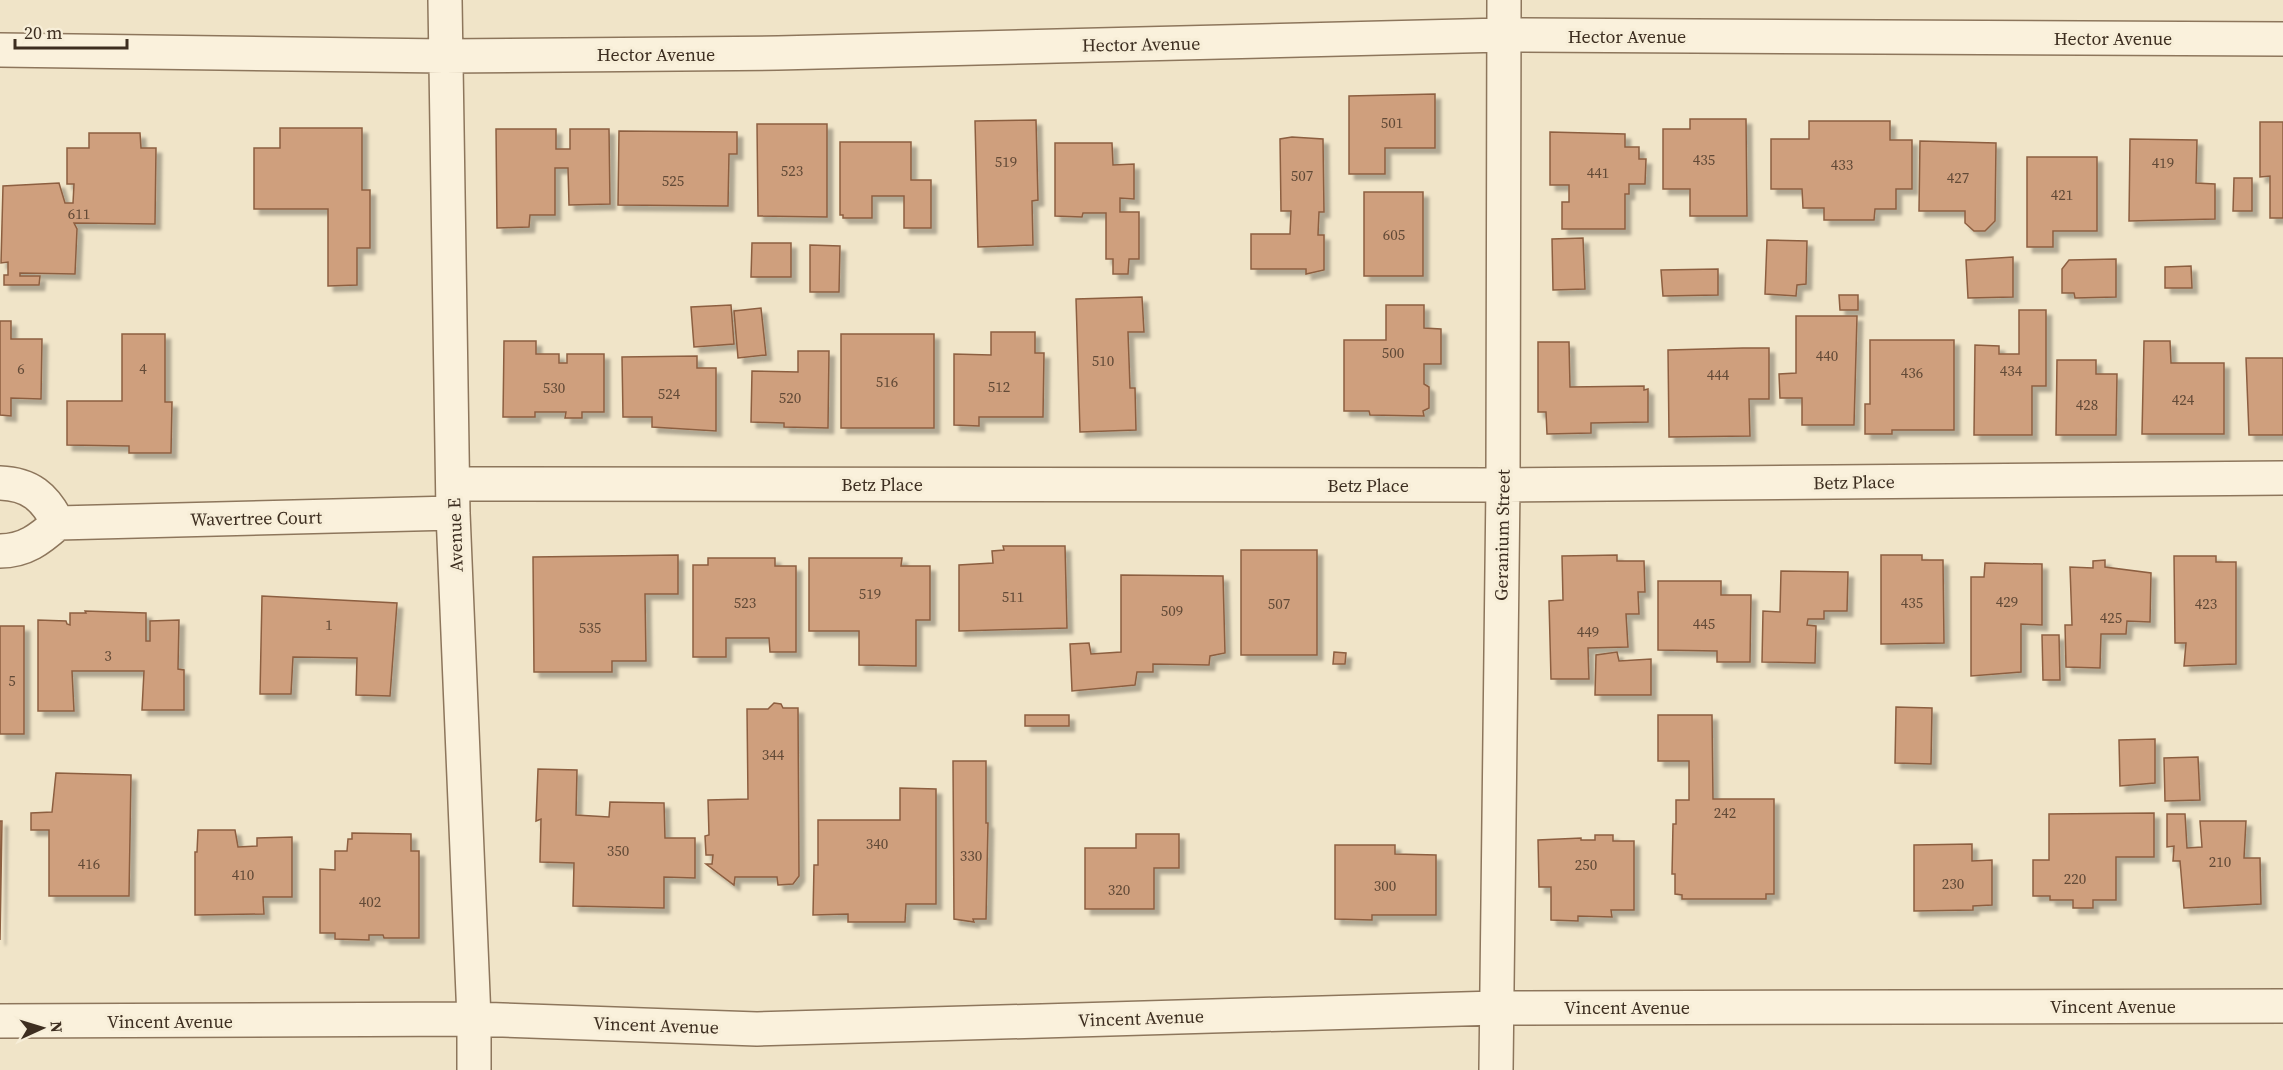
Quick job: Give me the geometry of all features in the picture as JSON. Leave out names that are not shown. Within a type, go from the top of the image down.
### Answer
[{"type":"street","name":"Avenue E","points":[[445,0],[444,56],[453,498],[474,1019],[474,1070]]},
{"type":"street","name":"Geranium Street","points":[[1496,1070],[1503,485],[1504,0]]},
{"type":"street","name":"Hector Avenue","points":[[0,50],[444,56],[778,53],[1503,35],[2283,39]]},
{"type":"street","name":"Betz Place","points":[[453,498],[2283,478]]},
{"type":"street","points":[[0,483],[30,489],[48,503],[58,523],[36,543],[12,551],[0,551]]},
{"type":"street","name":"Wavertree Court","points":[[58,523],[453,498]]},
{"type":"street","name":"Vincent Avenue","points":[[0,1021],[474,1019],[757,1029],[1496,1008],[2283,1006]]},
{"type":"building","points":[[1435,94],[1435,148],[1385,148],[1385,174],[1349,174],[1349,96]]},
{"type":"building","points":[[1690,119],[1746,119],[1747,216],[1690,216],[1690,189],[1663,189],[1663,129],[1690,129]]},
{"type":"building","points":[[1036,120],[1038,200],[1032,201],[1033,245],[978,247],[975,121]]},
{"type":"building","points":[[1809,121],[1890,121],[1890,140],[1912,140],[1912,189],[1896,189],[1896,209],[1875,209],[1874,220],[1824,220],[1824,208],[1803,208],[1802,189],[1771,189],[1771,139],[1809,139]]},
{"type":"building","points":[[2260,122],[2283,122],[2283,218],[2270,218],[2270,176],[2260,177]]},
{"type":"building","points":[[757,124],[827,124],[827,217],[758,216]]},
{"type":"building","points":[[280,128],[362,128],[362,190],[370,190],[370,248],[357,248],[357,285],[328,286],[328,209],[254,209],[254,148],[280,148]]},
{"type":"building","points":[[496,129],[556,129],[556,149],[570,149],[570,129],[609,129],[610,204],[569,205],[568,168],[555,168],[555,215],[530,215],[529,227],[497,228]]},
{"type":"building","points":[[619,131],[737,132],[737,154],[729,154],[728,206],[618,205]]},
{"type":"building","points":[[1550,132],[1625,134],[1625,147],[1639,147],[1639,159],[1646,159],[1645,184],[1629,184],[1629,194],[1625,194],[1625,229],[1562,229],[1562,202],[1569,202],[1569,185],[1550,185]]},
{"type":"building","points":[[89,133],[140,133],[141,148],[156,148],[155,224],[74,223],[77,229],[75,274],[20,273],[20,276],[40,276],[39,285],[4,285],[4,275],[8,275],[8,262],[1,263],[3,186],[59,183],[65,203],[73,203],[74,184],[67,184],[67,148],[89,148]]},
{"type":"building","points":[[1292,137],[1323,139],[1324,212],[1319,212],[1318,235],[1324,235],[1324,270],[1306,274],[1306,269],[1251,269],[1251,234],[1290,234],[1291,211],[1281,211],[1280,139]]},
{"type":"building","points":[[2130,139],[2197,140],[2196,183],[2215,184],[2215,219],[2129,221]]},
{"type":"building","points":[[1920,141],[1996,143],[1995,221],[1985,231],[1974,231],[1965,223],[1965,211],[1919,211]]},
{"type":"building","points":[[840,142],[911,142],[911,180],[931,180],[931,228],[904,228],[904,196],[872,196],[872,218],[843,218],[843,215],[840,215]]},
{"type":"building","points":[[1055,143],[1112,143],[1113,165],[1134,164],[1134,199],[1120,198],[1120,212],[1139,212],[1139,259],[1129,259],[1128,274],[1113,274],[1113,259],[1106,259],[1106,213],[1083,213],[1082,217],[1055,216]]},
{"type":"building","points":[[2027,157],[2097,157],[2097,231],[2053,231],[2053,247],[2027,247]]},
{"type":"building","points":[[2234,178],[2252,178],[2252,211],[2233,211]]},
{"type":"building","points":[[1364,192],[1423,192],[1423,276],[1364,276]]},
{"type":"building","points":[[1583,238],[1585,289],[1553,290],[1552,239]]},
{"type":"building","points":[[1767,240],[1807,241],[1806,284],[1797,285],[1796,296],[1765,294]]},
{"type":"building","points":[[752,243],[791,243],[791,277],[751,277]]},
{"type":"building","points":[[810,245],[840,246],[839,292],[810,292]]},
{"type":"building","points":[[2013,257],[2013,297],[1968,298],[1966,260]]},
{"type":"building","points":[[2116,259],[2116,297],[2075,298],[2074,293],[2062,293],[2062,269],[2069,260]]},
{"type":"building","points":[[2191,266],[2192,288],[2165,288],[2165,267]]},
{"type":"building","points":[[1718,269],[1718,295],[1663,296],[1661,270]]},
{"type":"building","points":[[1839,295],[1858,295],[1858,310],[1840,310]]},
{"type":"building","points":[[1142,297],[1144,332],[1128,332],[1130,388],[1135,388],[1136,430],[1080,432],[1076,299]]},
{"type":"building","points":[[731,305],[734,344],[694,347],[691,307]]},
{"type":"building","points":[[1386,305],[1424,305],[1424,328],[1441,329],[1441,364],[1424,364],[1424,384],[1429,387],[1429,408],[1423,411],[1424,416],[1370,415],[1369,411],[1344,411],[1344,340],[1386,340]]},
{"type":"building","points":[[761,308],[766,355],[738,358],[734,311]]},
{"type":"building","points":[[2019,310],[2046,310],[2046,386],[2032,386],[2032,435],[1974,435],[1975,345],[1999,346],[1999,354],[2019,354]]},
{"type":"building","points":[[1796,316],[1857,316],[1854,425],[1802,425],[1802,398],[1780,398],[1779,374],[1796,373]]},
{"type":"building","points":[[0,321],[11,321],[11,339],[42,339],[41,399],[11,398],[11,416],[0,415]]},
{"type":"building","points":[[991,332],[1035,332],[1035,353],[1044,353],[1043,417],[979,417],[979,426],[954,425],[954,354],[991,355]]},
{"type":"building","points":[[122,334],[165,334],[165,402],[172,402],[171,453],[129,453],[129,446],[67,445],[67,401],[122,401]]},
{"type":"building","points":[[841,334],[934,334],[934,428],[841,428]]},
{"type":"building","points":[[1870,340],[1954,340],[1954,430],[1892,430],[1892,434],[1865,434],[1865,404],[1870,404]]},
{"type":"building","points":[[504,341],[536,341],[536,354],[559,354],[559,363],[567,363],[567,354],[604,354],[604,412],[582,412],[582,418],[565,418],[566,412],[535,412],[535,417],[503,417]]},
{"type":"building","points":[[2144,341],[2170,341],[2171,363],[2224,363],[2224,434],[2142,434]]},
{"type":"building","points":[[1538,342],[1569,342],[1570,387],[1644,386],[1644,390],[1648,389],[1648,422],[1591,423],[1591,433],[1547,434],[1546,412],[1538,412]]},
{"type":"building","points":[[1769,348],[1769,399],[1749,399],[1750,436],[1669,437],[1668,350]]},
{"type":"building","points":[[798,351],[829,351],[828,428],[784,427],[784,423],[751,422],[752,371],[798,372]]},
{"type":"building","points":[[697,356],[697,368],[716,368],[716,431],[652,427],[652,417],[623,417],[622,357]]},
{"type":"building","points":[[2246,358],[2283,358],[2283,435],[2249,435]]},
{"type":"building","points":[[2057,360],[2096,360],[2096,374],[2117,374],[2116,435],[2056,435]]},
{"type":"building","points":[[1003,546],[1065,546],[1067,628],[959,631],[959,565],[993,563],[992,551],[1004,550]]},
{"type":"building","points":[[1241,550],[1317,550],[1317,655],[1241,655]]},
{"type":"building","points":[[678,555],[678,594],[645,594],[646,661],[612,661],[612,672],[534,672],[533,557]]},
{"type":"building","points":[[1617,555],[1617,561],[1644,561],[1645,592],[1638,592],[1639,614],[1626,614],[1628,647],[1588,648],[1589,679],[1551,679],[1549,601],[1563,600],[1562,556]]},
{"type":"building","points":[[1881,555],[1922,555],[1922,560],[1943,560],[1944,643],[1881,644]]},
{"type":"building","points":[[2174,556],[2216,556],[2216,562],[2236,562],[2236,664],[2184,666],[2186,643],[2175,643]]},
{"type":"building","points":[[708,558],[775,558],[775,566],[796,566],[796,652],[770,652],[769,638],[726,638],[726,657],[693,657],[693,565],[708,565]]},
{"type":"building","points":[[809,558],[902,558],[901,566],[930,566],[930,620],[916,620],[916,666],[859,665],[859,631],[809,631]]},
{"type":"building","points":[[2105,560],[2105,567],[2151,573],[2150,622],[2127,621],[2126,634],[2101,634],[2100,668],[2066,667],[2065,625],[2072,625],[2070,567],[2093,568],[2093,561]]},
{"type":"building","points":[[1985,563],[2042,564],[2042,625],[2021,624],[2021,672],[1971,676],[1971,577],[1984,577]]},
{"type":"building","points":[[1781,571],[1848,572],[1847,611],[1824,611],[1824,619],[1808,619],[1807,625],[1816,626],[1815,663],[1762,662],[1763,611],[1780,612]]},
{"type":"building","points":[[1121,575],[1223,576],[1225,653],[1210,656],[1209,665],[1153,664],[1153,672],[1137,672],[1135,685],[1072,691],[1070,644],[1089,643],[1091,654],[1121,652]]},
{"type":"building","points":[[1658,581],[1721,581],[1721,595],[1751,595],[1750,662],[1717,662],[1717,651],[1658,650]]},
{"type":"building","points":[[262,596],[397,603],[390,696],[356,695],[357,658],[293,657],[291,694],[260,694]]},
{"type":"building","points":[[85,611],[146,613],[146,641],[150,641],[150,621],[179,620],[178,669],[184,670],[184,710],[142,710],[144,671],[72,671],[74,711],[38,711],[38,620],[66,621],[70,625],[70,613],[86,613]]},
{"type":"building","points":[[0,626],[24,626],[24,734],[0,734]]},
{"type":"building","points":[[2042,635],[2059,635],[2060,680],[2043,680]]},
{"type":"building","points":[[1334,652],[1346,653],[1345,664],[1333,664]]},
{"type":"building","points":[[1617,652],[1619,661],[1651,659],[1651,695],[1595,695],[1596,655]]},
{"type":"building","points":[[774,703],[781,704],[783,708],[798,708],[799,876],[793,884],[778,885],[777,877],[735,877],[734,885],[706,864],[712,864],[713,855],[706,855],[705,836],[709,835],[708,800],[748,799],[747,709],[768,709]]},
{"type":"building","points":[[1896,707],[1932,708],[1931,764],[1895,763]]},
{"type":"building","points":[[1025,715],[1069,715],[1069,726],[1025,726]]},
{"type":"building","points":[[1658,715],[1712,715],[1713,799],[1774,799],[1774,894],[1766,894],[1766,899],[1682,899],[1682,895],[1675,894],[1675,874],[1672,874],[1673,824],[1676,824],[1676,800],[1689,800],[1689,761],[1658,761]]},
{"type":"building","points":[[2155,739],[2155,783],[2120,786],[2119,740]]},
{"type":"building","points":[[2198,757],[2200,800],[2165,801],[2164,758]]},
{"type":"building","points":[[953,761],[986,761],[986,823],[988,823],[986,919],[973,919],[974,922],[954,919]]},
{"type":"building","points":[[538,769],[577,770],[576,815],[609,817],[610,802],[664,803],[665,838],[695,838],[695,878],[664,877],[664,908],[573,906],[574,863],[540,862],[541,819],[536,821]]},
{"type":"building","points":[[56,773],[131,775],[129,896],[49,896],[49,830],[31,830],[31,813],[52,812]]},
{"type":"building","points":[[900,788],[936,789],[936,904],[906,904],[905,922],[848,922],[848,914],[813,915],[814,865],[818,865],[818,820],[900,820]]},
{"type":"building","points":[[2154,813],[2154,857],[2116,857],[2116,900],[2093,900],[2093,908],[2073,908],[2073,900],[2050,900],[2050,896],[2033,896],[2033,860],[2049,860],[2049,814]]},
{"type":"building","points":[[2167,814],[2185,814],[2187,848],[2202,847],[2200,821],[2246,821],[2244,858],[2260,858],[2261,904],[2184,908],[2180,861],[2173,861],[2174,846],[2167,847]]},
{"type":"building","points":[[0,821],[2,821],[0,940]]},
{"type":"building","points":[[198,830],[235,830],[238,847],[257,846],[257,838],[292,837],[292,897],[263,897],[264,914],[195,915],[195,852],[197,852]]},
{"type":"building","points":[[352,833],[411,834],[411,851],[419,851],[419,938],[384,938],[383,935],[369,935],[369,940],[335,939],[335,933],[320,933],[320,869],[335,870],[335,851],[347,851],[348,839],[352,839]]},
{"type":"building","points":[[1136,834],[1179,834],[1179,868],[1154,868],[1154,909],[1085,909],[1085,848],[1136,848]]},
{"type":"building","points":[[1595,835],[1613,835],[1613,841],[1634,841],[1634,910],[1611,910],[1612,917],[1578,916],[1578,921],[1551,920],[1551,887],[1539,887],[1538,840],[1581,838],[1581,840],[1595,840]]},
{"type":"building","points":[[1972,844],[1972,861],[1992,860],[1992,905],[1973,906],[1973,910],[1914,911],[1914,845]]},
{"type":"building","points":[[1335,845],[1395,845],[1395,854],[1436,855],[1436,915],[1372,915],[1372,920],[1335,919]]}]
